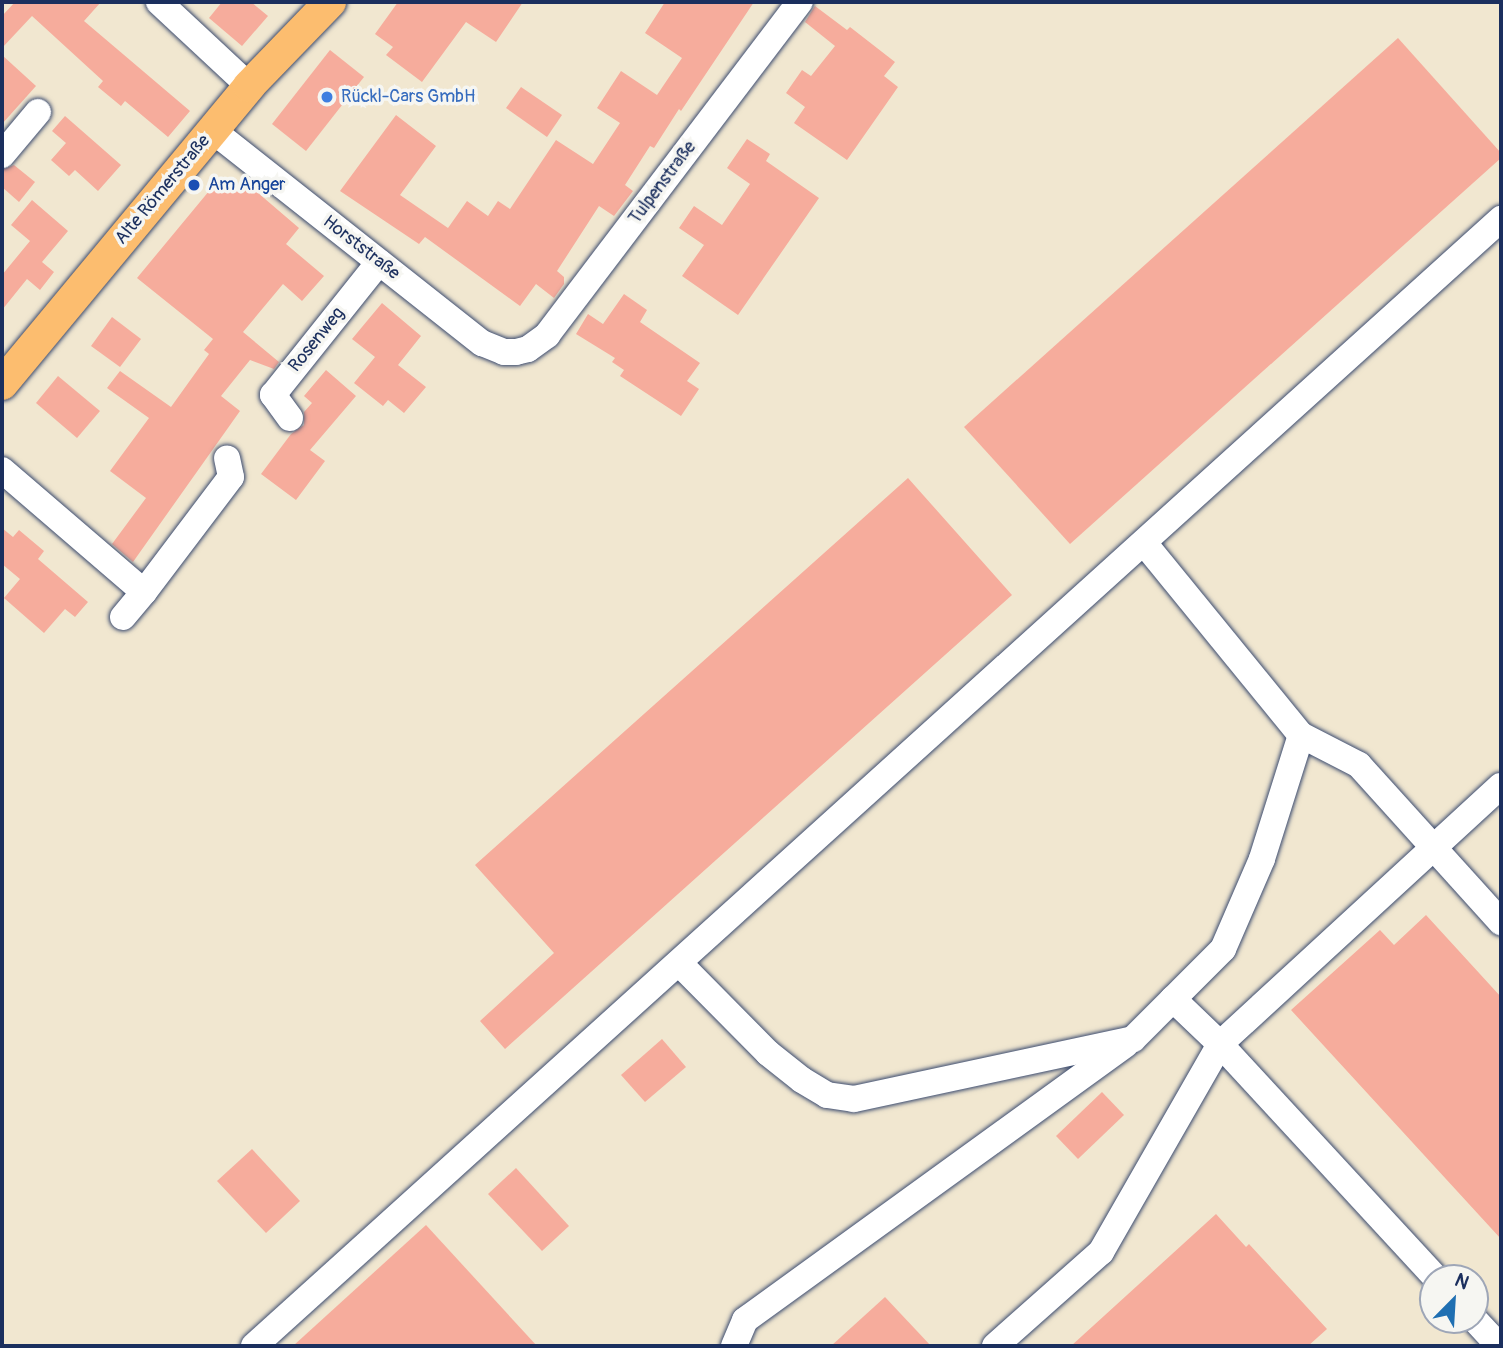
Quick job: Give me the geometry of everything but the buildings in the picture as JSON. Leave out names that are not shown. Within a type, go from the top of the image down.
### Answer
[{"type":"main road","name":"Alte Römerstraße","points":[[3,379],[249,86],[330,2]]},
{"type":"street","points":[[159,2],[249,86]]},
{"type":"street","name":"Tulpenstraße","points":[[516,352],[528,349],[547,335],[800,2]]},
{"type":"street","points":[[2,155],[38,112]]},
{"type":"street","name":"Horststraße","points":[[212,130],[482,343],[504,352],[516,352]]},
{"type":"street","points":[[254,1346],[1145,544],[1501,219]]},
{"type":"street","name":"Rosenweg","points":[[290,418],[273,395],[379,262]]},
{"type":"street","points":[[123,617],[231,477],[227,458]]},
{"type":"street","points":[[2,470],[144,592]]},
{"type":"street","points":[[1145,544],[1301,735],[1359,765],[1501,922]]},
{"type":"street","points":[[734,1346],[746,1320],[1133,1039],[1223,949],[1262,859],[1301,735]]},
{"type":"street","points":[[995,1346],[1101,1252],[1220,1044],[1501,786]]},
{"type":"street","points":[[680,964],[768,1053],[802,1080],[827,1095],[854,1099],[1133,1039]]},
{"type":"street","points":[[1173,999],[1220,1044],[1423,1264]]},
{"type":"place","name":"Rückl-Cars GmbH","points":[[327,97]]},
{"type":"place","name":"Am Anger","points":[[194,185]]}]
